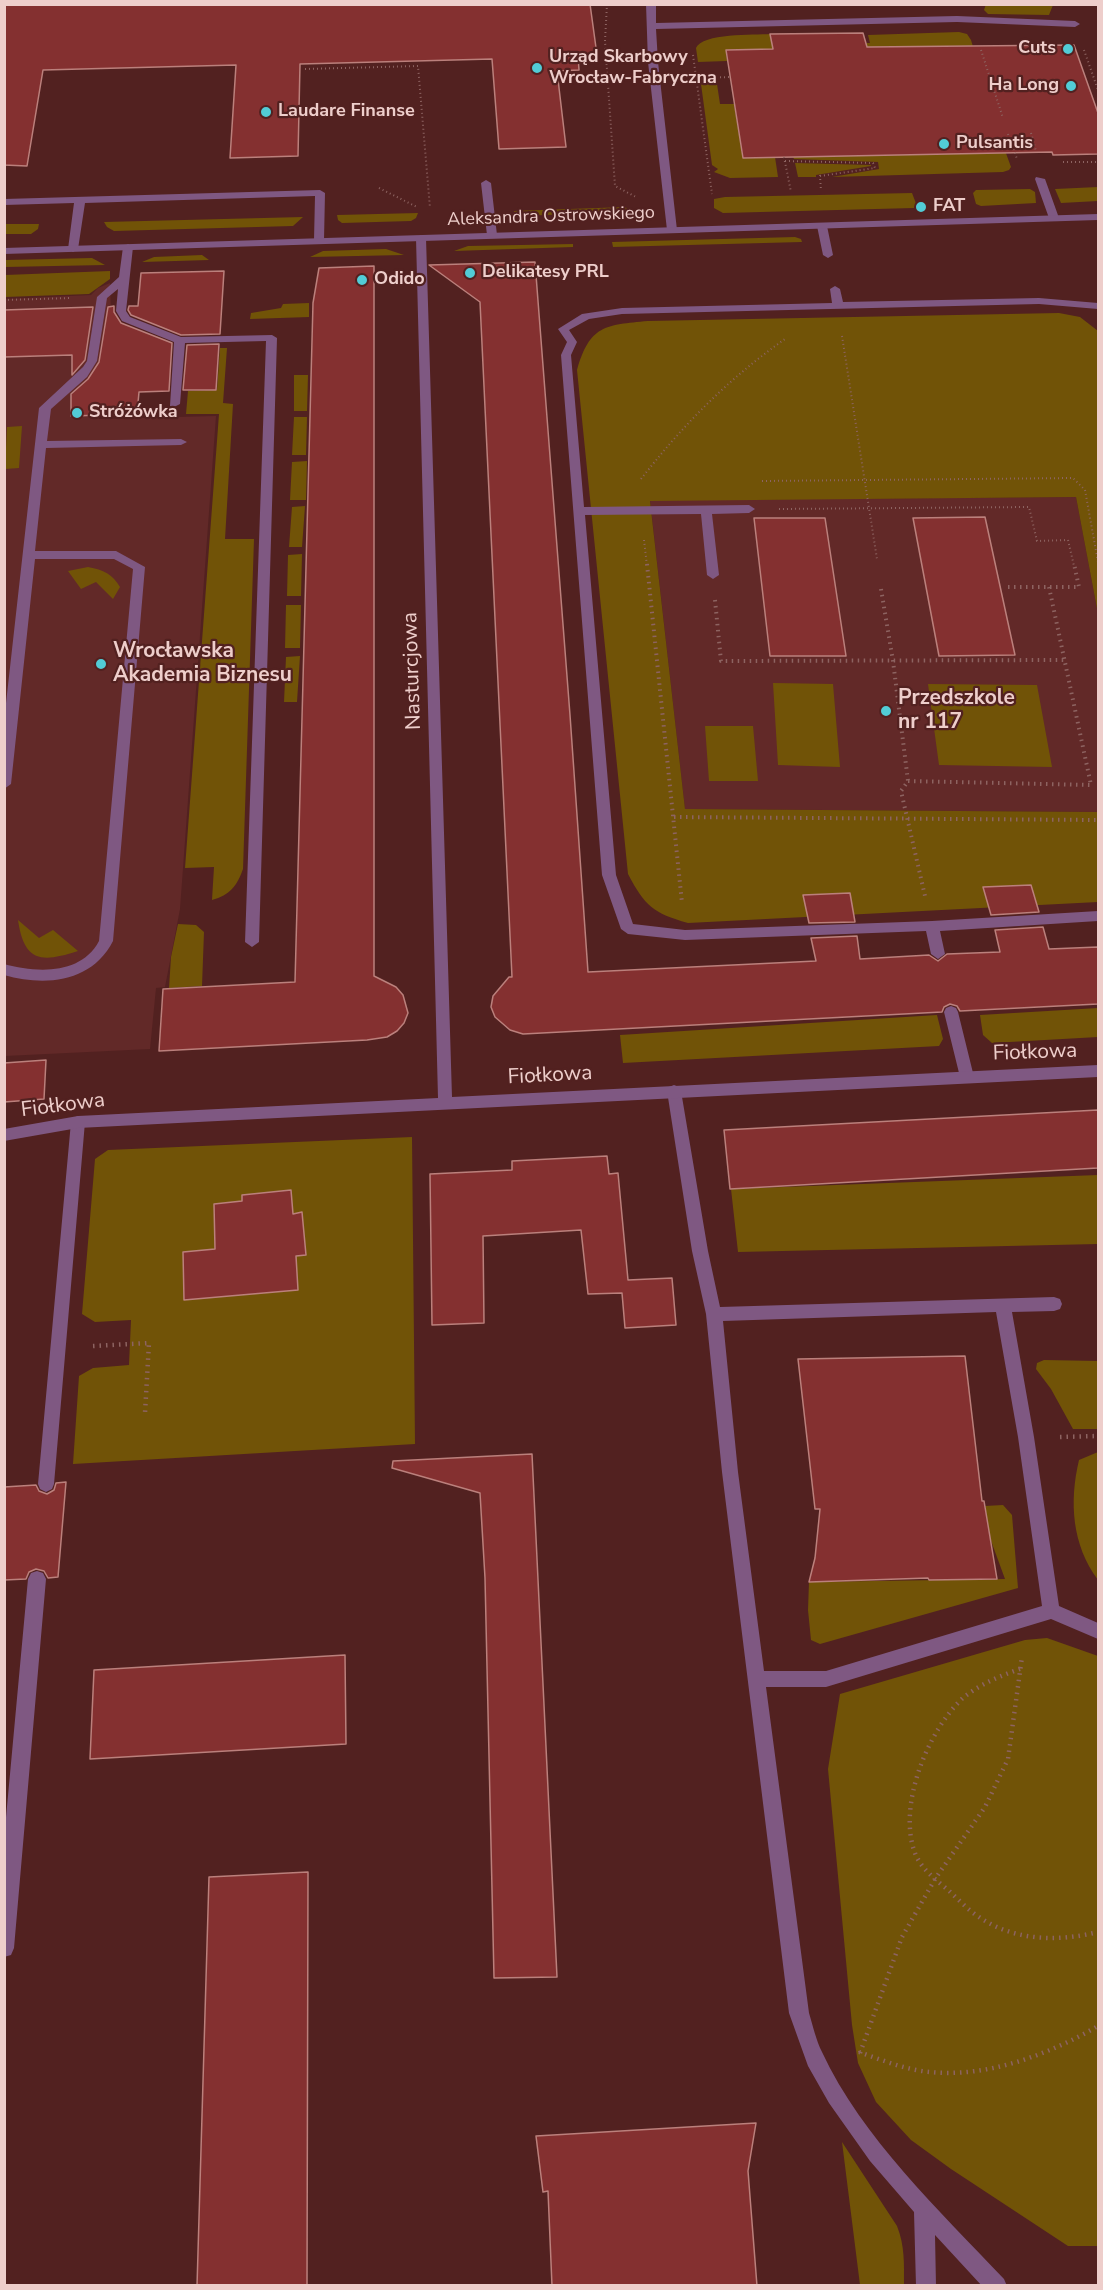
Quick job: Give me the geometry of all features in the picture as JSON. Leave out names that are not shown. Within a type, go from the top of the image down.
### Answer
[{"type":"street","points":[[651,4],[651,26],[672,230]]},
{"type":"street","points":[[651,26],[957,19],[1075,24]]},
{"type":"street","points":[[1040,179],[1054,218]]},
{"type":"street","points":[[486,183],[492,235]]},
{"type":"street","points":[[4,202],[320,193],[319,240]]},
{"type":"street","points":[[73,249],[80,200]]},
{"type":"street","name":"Aleksandra Ostrowskiego","points":[[4,251],[1098,217]]},
{"type":"street","points":[[822,226],[828,255]]},
{"type":"street","name":"Nasturcjowa","points":[[422,238],[445,1102]]},
{"type":"street","points":[[128,247],[123,279],[122,315],[135,323],[180,340],[272,338],[252,942]]},
{"type":"street","points":[[4,784],[45,408],[89,369],[102,297],[123,279]]},
{"type":"street","points":[[835,289],[838,305]]},
{"type":"street","points":[[1098,306],[1039,301],[622,311],[586,316],[563,329],[572,342],[566,356],[609,875],[628,929],[685,935],[932,926],[1098,916]]},
{"type":"street","points":[[174,404],[180,340]]},
{"type":"street","points":[[40,445],[181,442]]},
{"type":"street","points":[[579,511],[749,509]]},
{"type":"street","points":[[706,510],[713,575]]},
{"type":"street","points":[[4,969],[20,974],[42,976],[65,971],[88,963],[99,953],[106,941],[140,567],[116,555],[28,555]]},
{"type":"street","points":[[932,926],[938,954]]},
{"type":"street","points":[[951,1012],[967,1077]]},
{"type":"street","name":"Fiołkowa","points":[[4,1135],[78,1122],[1098,1071]]},
{"type":"street","points":[[674,1091],[700,1251],[714,1314],[730,1472],[799,2013],[817,2064],[850,2116],[887,2165],[997,2286]]},
{"type":"street","points":[[46,1484],[78,1122]]},
{"type":"street","points":[[714,1314],[1054,1304]]},
{"type":"street","points":[[1003,1305],[1026,1437],[1051,1611]]},
{"type":"street","points":[[4,1948],[37,1579]]},
{"type":"street","points":[[757,1679],[826,1678],[1051,1611],[1098,1631]]},
{"type":"street","points":[[924,2207],[926,2286]]},
{"type":"path","points":[[607,4],[605,41],[615,186],[642,198]]},
{"type":"path","points":[[1075,24],[1098,90]]},
{"type":"path","points":[[980,46],[1003,118]]},
{"type":"path","points":[[692,51],[712,194]]},
{"type":"path","points":[[305,69],[418,66],[430,209]]},
{"type":"path","points":[[696,78],[730,77]]},
{"type":"path","points":[[1008,134],[1011,142]]},
{"type":"path","points":[[791,192],[784,159],[873,163],[874,168],[820,176],[821,191]]},
{"type":"path","points":[[606,180],[614,180]]},
{"type":"path","points":[[4,300],[102,297]]},
{"type":"path","points":[[838,305],[877,559]]},
{"type":"path","points":[[639,482],[664,447],[699,410],[756,358],[792,334]]},
{"type":"path","points":[[864,480],[1073,478],[1085,490],[1098,562]]},
{"type":"path","points":[[749,509],[1029,507],[1037,541],[1068,540],[1079,587],[1008,587]]},
{"type":"path","points":[[713,575],[721,661],[1064,660]]},
{"type":"path","points":[[908,781],[1091,784],[1049,587]]},
{"type":"path","points":[[881,589],[893,661],[908,781],[901,791],[932,926]]},
{"type":"path","points":[[685,935],[674,818],[1098,820]]},
{"type":"path","points":[[59,1348],[149,1343],[145,1413]]},
{"type":"path","points":[[860,2053],[902,1936],[935,1879],[985,1808],[1008,1759],[1023,1645],[1018,1622]]},
{"type":"path","points":[[1020,1669],[998,1676],[976,1687],[955,1704],[934,1733],[922,1760],[909,1819],[913,1847],[923,1869],[981,1919],[1009,1931],[1058,1940],[1098,1932]]},
{"type":"path","points":[[807,2035],[901,2066],[939,2073],[974,2070],[1036,2055],[1098,2026]]},
{"type":"shaded area","points":[[986,4],[1053,5],[1049,15],[988,14],[984,10]]},
{"type":"shaded area","points":[[959,32],[967,34],[971,40],[994,118],[975,119],[955,46],[867,47],[866,43],[870,43],[868,35]]},
{"type":"shaded area","points":[[770,34],[773,49],[726,50],[727,61],[698,62],[696,48],[700,43],[718,37]]},
{"type":"shaded area","points":[[701,84],[717,84],[720,104],[734,104],[743,158],[775,157],[778,177],[730,178],[714,172],[718,169],[712,165]]},
{"type":"shaded area","points":[[999,134],[1011,167],[1003,172],[832,177],[879,169],[878,162],[794,159],[793,157],[986,153]]},
{"type":"shaded area","points":[[795,163],[871,166],[816,175],[816,177],[798,177]]},
{"type":"shaded area","points":[[1098,187],[1098,201],[1061,203],[1055,189]]},
{"type":"shaded area","points":[[1030,189],[1035,192],[1036,203],[981,206],[976,204],[973,193],[976,190]]},
{"type":"shaded area","points":[[912,193],[917,206],[914,208],[723,213],[714,208],[714,199],[725,197]]},
{"type":"shaded area","points":[[625,207],[629,212],[519,216],[515,215],[514,211]]},
{"type":"shaded area","points":[[418,213],[411,221],[342,223],[338,220],[337,215]]},
{"type":"shaded area","points":[[303,217],[293,226],[114,231],[104,222]]},
{"type":"shaded area","points":[[5,224],[39,224],[38,229],[31,234],[5,234]]},
{"type":"shaded area","points":[[795,237],[801,239],[802,242],[613,247],[612,242]]},
{"type":"shaded area","points":[[573,244],[573,247],[454,251],[468,246]]},
{"type":"shaded area","points":[[386,249],[404,255],[310,257],[323,251]]},
{"type":"shaded area","points":[[202,255],[209,260],[142,262],[154,257]]},
{"type":"shaded area","points":[[92,258],[105,265],[5,267],[5,260]]},
{"type":"shaded area","points":[[110,271],[110,279],[89,294],[5,297],[5,275]]},
{"type":"shaded area","name":"Wrocławska Akademia Biznesu","points":[[110,283],[111,314],[99,419],[216,416],[180,909],[165,987],[156,988],[150,1049],[5,1056],[5,299],[91,295],[98,288]]},
{"type":"shaded area","points":[[309,303],[309,317],[250,319],[251,313],[281,308],[283,304]]},
{"type":"shaded area","points":[[1059,313],[1080,317],[1098,331],[1098,614],[1076,497],[650,501],[685,809],[1098,812],[1098,902],[688,923],[658,912],[645,901],[628,874],[577,370],[588,344],[601,330],[610,326],[648,321]]},
{"type":"shaded area","points":[[220,348],[227,348],[223,403],[233,404],[225,539],[254,539],[243,869],[232,889],[212,900],[214,867],[185,868],[219,414],[186,414],[188,391],[217,390]]},
{"type":"shaded area","points":[[294,375],[308,375],[307,411],[294,411]]},
{"type":"shaded area","points":[[294,417],[307,417],[306,455],[292,455]]},
{"type":"shaded area","points":[[22,426],[19,468],[5,469],[7,427]]},
{"type":"shaded area","points":[[307,461],[306,500],[290,500],[292,462]]},
{"type":"shaded area","name":"Przedszkole nr 117","points":[[1076,497],[1098,614],[1098,812],[685,809],[650,500]]},
{"type":"shaded area","points":[[305,506],[302,547],[289,547],[292,507]]},
{"type":"shaded area","points":[[302,554],[301,596],[287,596],[288,555]]},
{"type":"shaded area","points":[[88,567],[107,573],[114,579],[120,587],[113,599],[96,582],[81,589],[68,571]]},
{"type":"shaded area","points":[[286,605],[301,605],[300,648],[285,648]]},
{"type":"shaded area","points":[[300,656],[297,702],[284,702],[286,657]]},
{"type":"shaded area","points":[[773,683],[833,684],[840,767],[778,765]]},
{"type":"shaded area","points":[[928,684],[1037,685],[1052,767],[939,765]]},
{"type":"shaded area","points":[[705,726],[753,726],[758,781],[709,781]]},
{"type":"shaded area","points":[[18,920],[39,938],[53,930],[78,951],[54,957],[36,956],[25,944]]},
{"type":"shaded area","points":[[178,924],[196,925],[204,932],[202,986],[169,988],[171,957]]},
{"type":"shaded area","points":[[1098,1008],[1098,1037],[992,1043],[983,1035],[980,1015]]},
{"type":"shaded area","points":[[937,1015],[943,1039],[939,1046],[623,1063],[620,1035]]},
{"type":"shaded area","points":[[412,1137],[415,1444],[73,1464],[79,1376],[93,1368],[129,1365],[131,1320],[95,1322],[82,1314],[95,1159],[108,1150]]},
{"type":"shaded area","points":[[1098,1175],[1098,1244],[738,1252],[731,1189]]},
{"type":"shaded area","points":[[1044,1360],[1098,1361],[1098,1429],[1073,1429],[1051,1389],[1036,1369],[1037,1363]]},
{"type":"shaded area","points":[[1098,1452],[1098,1580],[1089,1567],[1078,1538],[1074,1492],[1079,1460]]},
{"type":"shaded area","points":[[1003,1505],[1012,1515],[1018,1588],[820,1644],[811,1640],[808,1610],[809,1582],[1005,1579],[990,1538],[985,1506]]},
{"type":"shaded area","points":[[1047,1638],[1098,1656],[1098,2246],[1068,2246],[911,2140],[876,2102],[858,2063],[852,2025],[828,1769],[840,1694],[1025,1640]]},
{"type":"shaded area","points":[[842,2142],[897,2226],[903,2248],[904,2285],[860,2285]]},
{"type":"building","points":[[4,4],[590,4],[597,55],[578,56],[579,70],[557,71],[566,147],[499,149],[492,59],[300,64],[298,156],[230,158],[236,65],[43,70],[27,166],[4,165]]},
{"type":"building","points":[[863,33],[867,47],[1074,45],[1098,113],[1098,154],[1053,155],[1052,152],[743,158],[726,50],[773,49],[770,34]]},
{"type":"building","points":[[535,262],[588,972],[816,961],[811,938],[857,936],[860,959],[929,955],[938,961],[947,954],[1000,952],[995,930],[1043,927],[1049,949],[1098,947],[1098,1004],[960,1011],[957,1006],[950,1004],[944,1007],[942,1012],[523,1034],[510,1030],[495,1017],[491,1007],[493,996],[509,977],[512,977],[480,302],[429,265]]},
{"type":"building","points":[[374,266],[374,976],[396,987],[403,995],[408,1013],[404,1023],[397,1031],[387,1037],[159,1051],[163,989],[295,982],[313,303],[319,268]]},
{"type":"building","points":[[224,271],[220,334],[181,335],[131,315],[128,310],[129,306],[138,306],[141,273]]},
{"type":"building","points":[[114,306],[114,312],[121,323],[172,343],[169,391],[139,392],[137,414],[71,416],[71,394],[88,379],[99,362],[108,307]]},
{"type":"building","points":[[93,307],[85,360],[72,375],[72,355],[4,357],[4,310]]},
{"type":"building","points":[[219,344],[216,390],[183,390],[187,345]]},
{"type":"building","points":[[985,517],[1015,655],[939,656],[913,518]]},
{"type":"building","points":[[754,518],[825,518],[846,656],[770,656]]},
{"type":"building","points":[[1031,885],[1039,912],[991,915],[983,887]]},
{"type":"building","points":[[850,893],[855,922],[809,923],[803,895]]},
{"type":"building","points":[[46,1060],[44,1099],[4,1102],[4,1063]]},
{"type":"building","points":[[1098,1110],[1098,1168],[730,1189],[724,1130]]},
{"type":"building","points":[[607,1156],[609,1174],[618,1173],[628,1280],[672,1278],[676,1325],[625,1328],[622,1293],[588,1294],[581,1230],[483,1236],[484,1323],[432,1325],[430,1174],[512,1170],[512,1161]]},
{"type":"building","points":[[291,1190],[293,1214],[302,1212],[306,1255],[296,1256],[298,1290],[184,1300],[183,1252],[215,1249],[214,1204],[242,1201],[242,1195]]},
{"type":"building","points":[[965,1356],[982,1501],[984,1501],[997,1579],[929,1580],[928,1578],[809,1582],[815,1558],[820,1509],[815,1509],[798,1359]]},
{"type":"building","points":[[532,1454],[557,1977],[494,1978],[485,1578],[480,1493],[392,1468],[393,1461]]},
{"type":"building","points":[[66,1482],[58,1577],[48,1578],[44,1571],[36,1569],[29,1572],[26,1579],[4,1580],[4,1487],[36,1485],[39,1491],[47,1494],[54,1490],[56,1483]]},
{"type":"building","points":[[345,1655],[346,1744],[90,1759],[94,1670]]},
{"type":"building","points":[[308,1872],[307,2286],[197,2286],[209,1877]]},
{"type":"building","points":[[756,2123],[748,2171],[757,2286],[552,2286],[548,2191],[543,2192],[536,2136]]},
{"type":"place","name":"Cuts","points":[[1068,49]]},
{"type":"place","name":"Urząd Skarbowy Wrocław-Fabryczna","points":[[537,68]]},
{"type":"place","name":"Ha Long","points":[[1071,86]]},
{"type":"place","name":"Laudare Finanse","points":[[266,112]]},
{"type":"place","name":"Pulsantis","points":[[944,144]]},
{"type":"place","name":"FAT","points":[[921,207]]},
{"type":"place","name":"Delikatesy PRL","points":[[470,273]]},
{"type":"place","name":"Odido","points":[[362,280]]},
{"type":"place","name":"Stróżówka","points":[[77,413]]},
{"type":"place","name":"Wrocławska Akademia Biznesu","points":[[101,664]]},
{"type":"place","name":"Przedszkole nr 117","points":[[886,711]]}]
